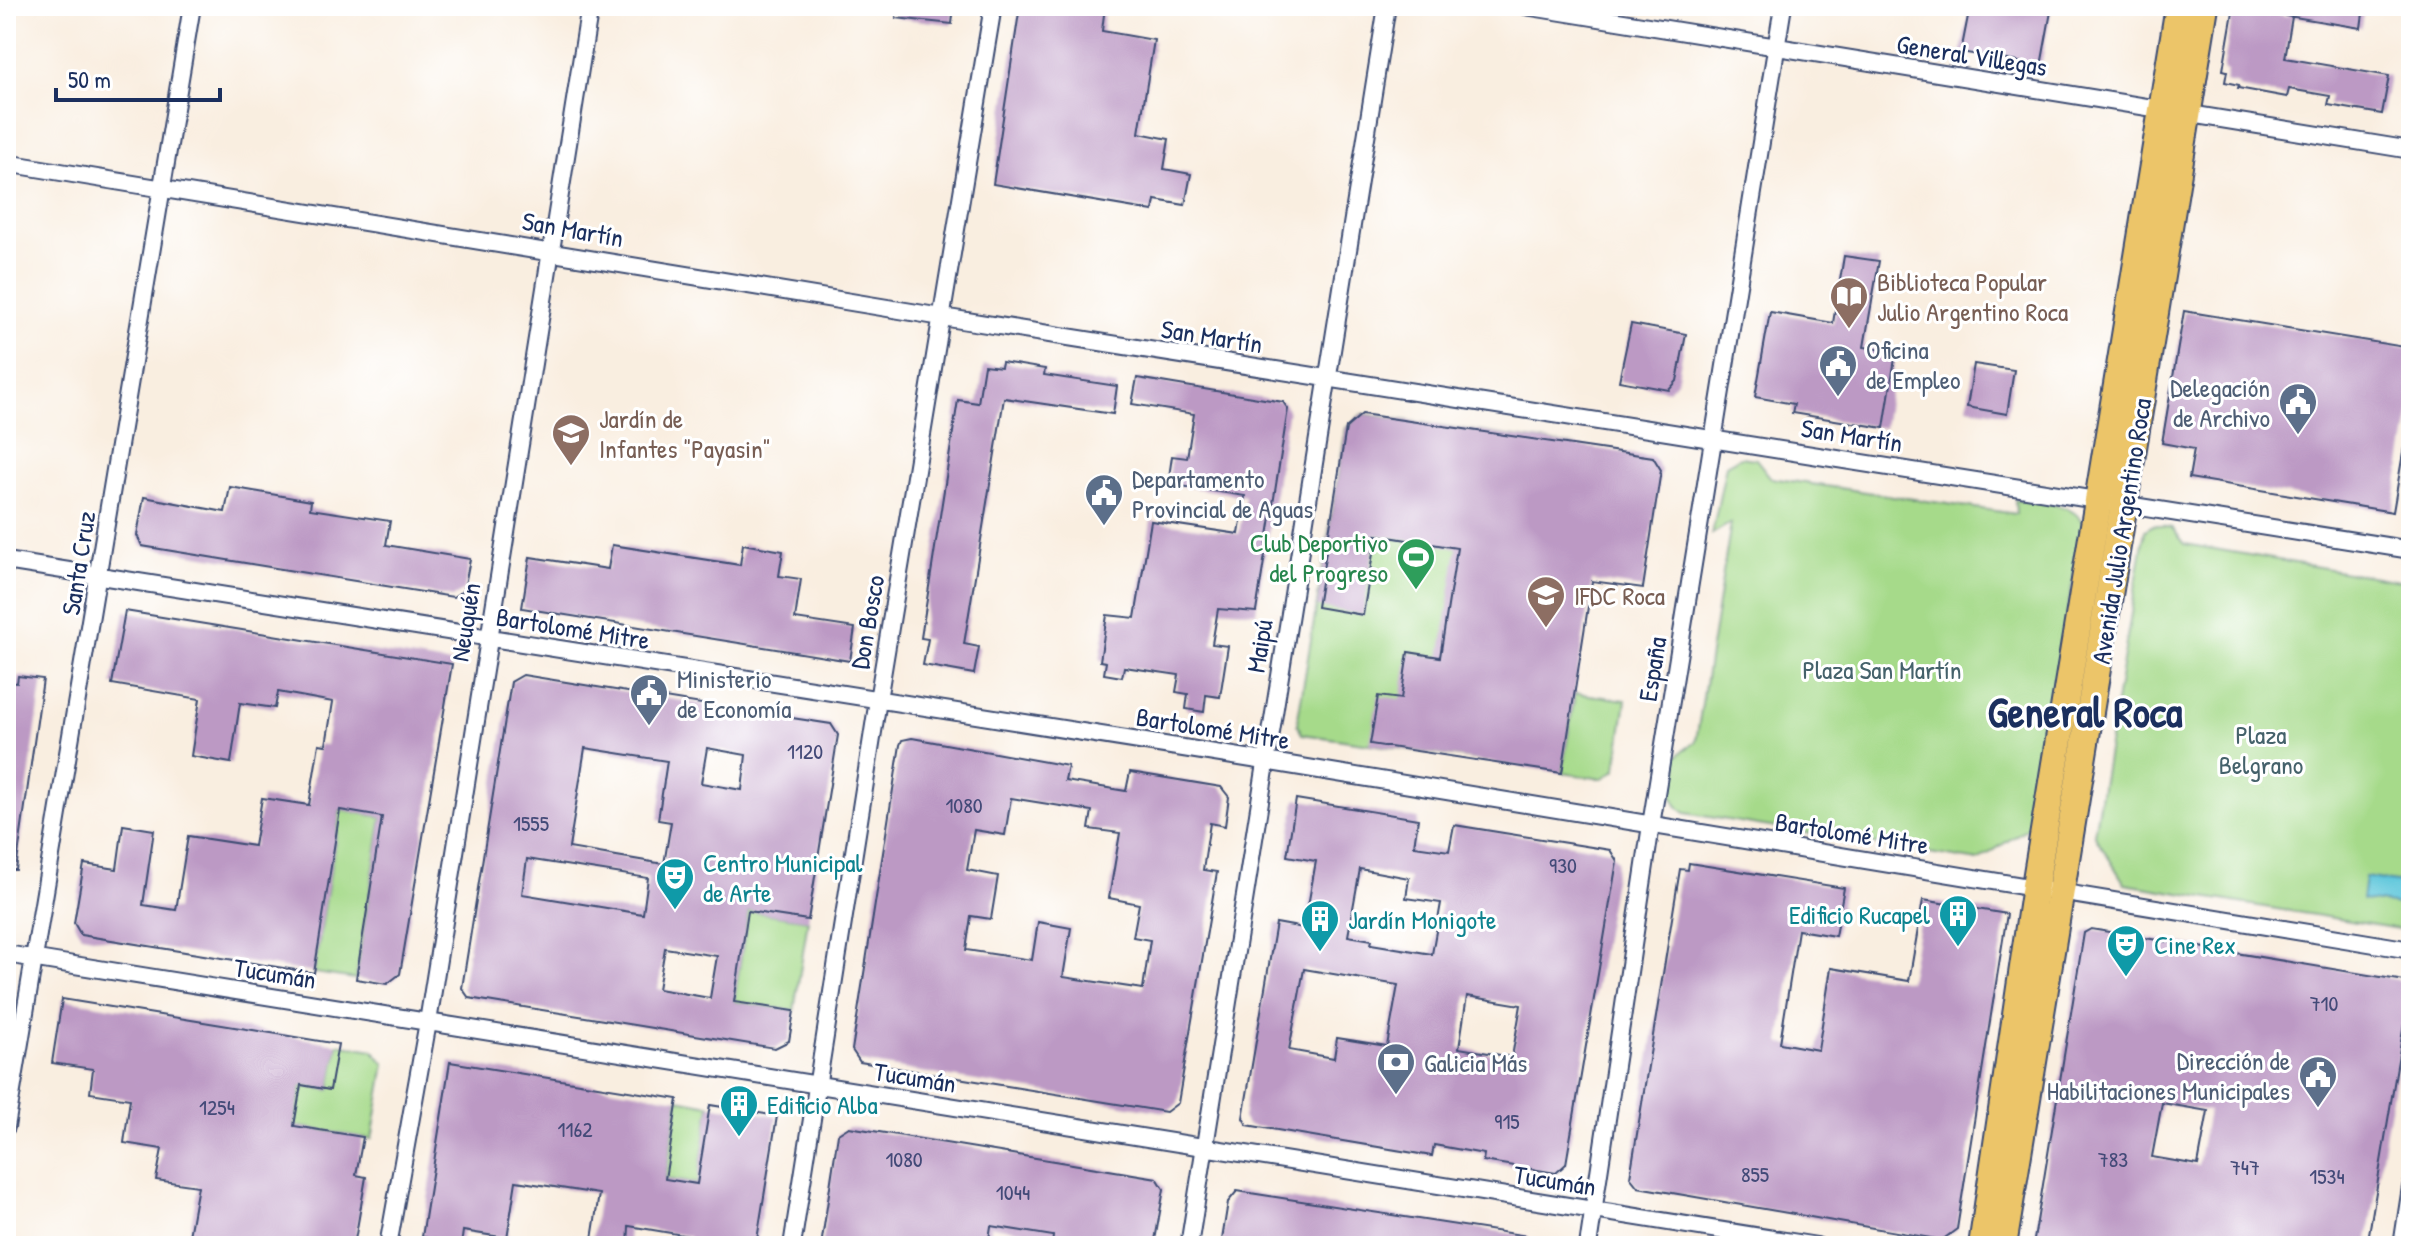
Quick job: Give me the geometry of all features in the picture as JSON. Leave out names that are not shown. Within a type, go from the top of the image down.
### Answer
[{"type":"main road","name":"Avenida Julio Argentino Roca","points":[[1982,1246],[2048,888],[2126,503],[2175,111],[2179,6]]},
{"type":"main road","name":"Avenida Julio Argentino Roca","points":[[2003,1246],[2098,498],[2175,111],[2205,6]]},
{"type":"street","name":"Santa Cruz","points":[[6,1127],[100,577],[192,6]]},
{"type":"street","name":"Neuquén","points":[[388,1246],[428,1022],[486,639],[590,6]]},
{"type":"street","name":"Don Bosco","points":[[792,1246],[878,700],[993,6]]},
{"type":"street","name":"Maipú","points":[[1189,1246],[1387,6]]},
{"type":"street","name":"General Villegas","points":[[1525,6],[2411,150]]},
{"type":"street","name":"España","points":[[1588,1246],[1651,825],[1783,6]]},
{"type":"street","name":"San Martín","points":[[6,163],[1327,379],[1714,437],[2411,550]]},
{"type":"street","name":"Bartolomé Mitre","points":[[6,561],[1265,761],[2411,950]]},
{"type":"street","name":"Tucumán","points":[[6,954],[1817,1246]]},
{"type":"street","points":[[2402,1246],[2411,1187]]},
{"type":"green space","name":"Club Deportivo del Progreso","points":[[1362,414],[1575,446],[1486,761],[1302,734],[1297,724],[1346,428]]},
{"type":"green space","name":"Plaza San Martín","points":[[1740,457],[1756,459],[1771,478],[2016,514],[2015,500],[2043,503],[2062,507],[2078,516],[2083,523],[2030,826],[1978,861],[1685,813],[1674,801],[1671,788],[1674,758],[1696,741],[1731,523],[1712,534],[1726,465]]},
{"type":"green space","name":"Plaza Belgrano","points":[[2153,525],[2172,528],[2185,544],[2411,583],[2411,931],[2125,884],[2094,834],[2145,530]]},
{"type":"green space","points":[[1575,693],[1626,700],[1616,770],[1602,779],[1562,773]]},
{"type":"green space","points":[[340,810],[382,817],[356,979],[314,973]]},
{"type":"green space","points":[[748,911],[808,920],[794,1011],[734,1002]]},
{"type":"green space","points":[[338,1044],[373,1050],[385,1064],[372,1139],[294,1126],[301,1085],[330,1090]]},
{"type":"green space","points":[[678,1099],[710,1105],[698,1184],[665,1179]]},
{"type":"water","points":[[2365,877],[2409,884],[2405,906],[2362,900]]},
{"type":"building","points":[[897,6],[954,6],[952,24],[896,18]]},
{"type":"building","points":[[1020,6],[1105,6],[1102,31],[1154,40],[1139,133],[1169,139],[1164,169],[1191,174],[1185,205],[1155,200],[1153,211],[993,184]]},
{"type":"building","points":[[1970,6],[2052,6],[2041,66],[1961,52]]},
{"type":"building","points":[[2234,6],[2272,6],[2271,13],[2292,17],[2285,58],[2389,76],[2382,114],[2328,105],[2330,96],[2289,89],[2287,97],[2238,88],[2239,85],[2225,82],[2227,71],[2223,70]]},
{"type":"building","points":[[2288,6],[2364,6],[2361,28],[2288,16]]},
{"type":"building","points":[[1844,256],[1879,261],[1864,347],[1896,352],[1884,428],[1792,413],[1794,404],[1755,397],[1770,312],[1833,323]]},
{"type":"building","points":[[2184,311],[2411,348],[2411,406],[2393,512],[2189,478],[2194,449],[2162,443]]},
{"type":"building","points":[[1631,324],[1686,334],[1677,381],[1669,390],[1619,381]]},
{"type":"building","points":[[1002,362],[1045,369],[1044,375],[1117,386],[1113,414],[1004,398],[964,644],[979,647],[974,674],[923,665],[928,639],[921,638],[958,400],[978,403],[984,365],[1001,367]]},
{"type":"building","points":[[1974,364],[2014,370],[2007,414],[1967,407]]},
{"type":"building","points":[[1137,378],[1283,402],[1288,409],[1256,612],[1218,609],[1212,644],[1228,646],[1220,697],[1206,695],[1204,712],[1186,709],[1188,694],[1176,692],[1179,675],[1124,667],[1122,677],[1104,674],[1106,662],[1100,661],[1107,615],[1135,618],[1151,521],[1239,534],[1245,496],[1168,484],[1172,456],[1187,458],[1194,414],[1132,404]]},
{"type":"building","name":"Club Deportivo del Progreso","points":[[1362,414],[1653,457],[1661,470],[1643,588],[1592,581],[1562,773],[1370,744],[1378,696],[1401,699],[1408,652],[1440,657],[1457,548],[1376,535],[1363,615],[1317,607],[1346,428]]},
{"type":"building","points":[[230,487],[311,501],[310,509],[390,521],[386,545],[470,559],[464,590],[453,597],[142,546],[137,535],[144,497],[225,512]]},
{"type":"building","points":[[743,544],[783,551],[779,576],[801,579],[795,619],[855,628],[850,661],[522,608],[530,557],[608,569],[612,545],[740,565]]},
{"type":"building","points":[[125,611],[452,664],[400,974],[387,984],[356,979],[382,817],[340,810],[314,973],[81,935],[74,923],[84,864],[117,869],[123,825],[154,830],[143,905],[176,910],[188,836],[254,846],[262,798],[309,805],[319,744],[326,745],[333,702],[278,692],[275,708],[240,703],[231,763],[191,756],[200,699],[112,684]]},
{"type":"building","points":[[523,675],[714,706],[713,714],[752,719],[753,712],[831,724],[838,735],[808,920],[748,911],[734,1002],[794,1011],[789,1041],[775,1048],[469,998],[462,988],[511,682]],"holes":[[[585,748],[667,761],[658,820],[671,822],[664,864],[569,848]],[[707,748],[746,755],[742,790],[701,783]],[[527,859],[648,878],[643,914],[522,894]],[[665,948],[717,956],[710,998],[658,989]]]},
{"type":"building","points":[[18,676],[43,679],[16,870],[6,870],[6,696],[8,682],[17,683]]},
{"type":"building","points":[[912,738],[1068,766],[1065,781],[1126,791],[1130,772],[1221,787],[1229,797],[1225,826],[1210,823],[1203,870],[1217,872],[1178,1103],[1166,1112],[860,1062],[852,1050],[902,740]],"holes":[[[1011,798],[1092,811],[1089,829],[1120,833],[1109,898],[1139,904],[1133,937],[1150,940],[1143,989],[1063,977],[1071,928],[1038,922],[1032,960],[966,950],[971,916],[991,919],[998,876],[967,870],[974,830],[1005,835]]]},
{"type":"building","points":[[1296,799],[1418,819],[1414,846],[1449,851],[1454,825],[1610,850],[1617,861],[1566,1164],[1556,1173],[1483,1161],[1484,1154],[1434,1145],[1432,1156],[1247,1125],[1243,1118],[1276,923],[1304,928],[1316,861],[1287,856]],"holes":[[[1360,869],[1409,878],[1406,898],[1441,903],[1432,954],[1371,944],[1372,940],[1348,936]],[[1304,969],[1398,985],[1387,1046],[1337,1038],[1334,1058],[1289,1050]],[[1467,996],[1521,1005],[1512,1057],[1459,1048]]]},
{"type":"building","points":[[1689,863],[1844,888],[1835,936],[1798,930],[1780,1043],[1818,1050],[1831,968],[1909,981],[1923,900],[2007,914],[1957,1229],[1942,1240],[1638,1187],[1630,1177],[1680,869],[1688,870]]},
{"type":"building","points":[[2091,929],[2411,982],[2367,1246],[2033,1246],[2084,933]],"holes":[[[2162,1103],[2208,1111],[2198,1165],[2152,1157]]]},
{"type":"building","points":[[62,999],[338,1044],[330,1090],[301,1085],[294,1126],[363,1137],[356,1175],[366,1177],[354,1246],[247,1246],[189,1236],[198,1186],[156,1180],[162,1149],[124,1143],[130,1099],[90,1093],[93,1069],[52,1063]]},
{"type":"building","points":[[450,1062],[678,1099],[665,1179],[697,1184],[710,1105],[777,1116],[756,1246],[688,1246],[689,1236],[629,1226],[628,1246],[591,1246],[599,1194],[516,1181],[507,1238],[463,1231],[461,1246],[441,1246],[442,1240],[422,1237]]},
{"type":"building","points":[[849,1127],[1157,1178],[1164,1189],[1154,1246],[1052,1246],[1053,1236],[991,1226],[988,1246],[821,1246],[838,1134]]},
{"type":"building","points":[[1237,1191],[1528,1236],[1527,1246],[1221,1246],[1228,1202]]},
{"type":"place","name":"Biblioteca Popular Julio Argentino Roca","points":[[1849,330]]},
{"type":"place","name":"Oficina de Empleo","points":[[1838,398]]},
{"type":"place","name":"Delegación de Archivo","points":[[2298,436]]},
{"type":"place","name":"Jardín de Infantes \"Payasin\"","points":[[571,467]]},
{"type":"place","name":"Departamento Provincial de Aguas","points":[[1104,527]]},
{"type":"place","name":"Club Deportivo del Progreso","points":[[1416,591]]},
{"type":"place","name":"IFDC Roca","points":[[1546,629]]},
{"type":"place","name":"Ministerio de Economía","points":[[649,727]]},
{"type":"place","name":"Centro Municipal de Arte","points":[[675,911]]},
{"type":"place","name":"Edificio Rucapel","points":[[1958,948]]},
{"type":"place","name":"Jardín Monigote","points":[[1320,953]]},
{"type":"place","name":"Cine Rex","points":[[2126,978]]},
{"type":"place","name":"Galicia Más","points":[[1396,1096]]},
{"type":"place","name":"Dirección de Habilitaciones Municipales","points":[[2318,1109]]},
{"type":"place","name":"Edificio Alba","points":[[739,1138]]},
{"type":"district","name":"General Roca","points":[[2085,711]]}]
